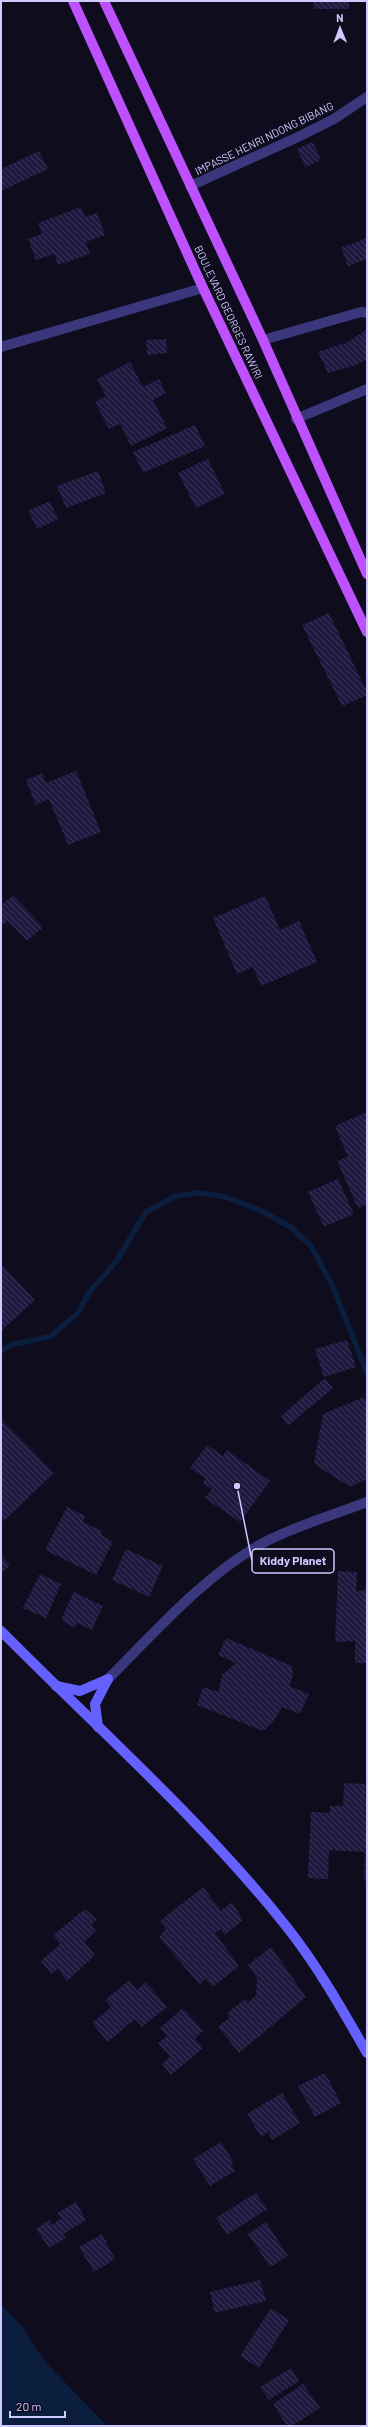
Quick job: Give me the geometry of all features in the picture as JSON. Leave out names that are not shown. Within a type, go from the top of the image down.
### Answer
[{"type":"main road","name":"BOULEVARD GEORGES RAWIRI","points":[[73,1],[203,288],[367,632]]},
{"type":"main road","name":"BOULEVARD GEORGES RAWIRI","points":[[104,1],[263,340],[296,419],[367,574]]},
{"type":"main road","points":[[1,1631],[98,1727],[141,1767],[205,1833],[286,1926],[318,1970],[367,2053]]},
{"type":"main road","points":[[56,1686],[80,1691],[108,1679]]},
{"type":"main road","points":[[98,1727],[95,1704],[108,1679]]},
{"type":"street","name":"IMPASSE HENRI NDONG BIBANG","points":[[190,186],[300,136],[334,118],[367,96]]},
{"type":"street","points":[[1,346],[203,288]]},
{"type":"street","points":[[263,340],[361,312],[367,313]]},
{"type":"street","points":[[296,419],[367,389]]},
{"type":"street","points":[[108,1679],[202,1588],[233,1563],[269,1540],[367,1502]]},
{"type":"water","points":[[1,2305],[22,2326],[37,2350],[53,2370],[107,2426],[1,2426]]},
{"type":"building","points":[[313,1],[349,1],[349,9],[314,9]]},
{"type":"building","points":[[313,142],[321,160],[305,167],[297,149]]},
{"type":"building","points":[[39,151],[48,169],[1,191],[1,169]]},
{"type":"building","points":[[81,207],[85,217],[97,213],[105,235],[86,242],[90,254],[58,265],[54,254],[36,260],[28,239],[42,234],[38,223]]},
{"type":"building","points":[[367,238],[367,259],[348,266],[341,248]]},
{"type":"building","points":[[366,330],[367,359],[356,365],[328,373],[318,352],[348,342]]},
{"type":"building","points":[[166,339],[167,353],[147,355],[146,340]]},
{"type":"building","points":[[130,362],[143,387],[159,379],[166,393],[153,400],[167,428],[131,446],[120,424],[109,429],[95,402],[106,396],[97,379]]},
{"type":"building","points":[[195,425],[205,446],[143,473],[133,452]]},
{"type":"building","points":[[208,459],[225,494],[196,508],[178,473]]},
{"type":"building","points":[[98,471],[106,493],[66,508],[57,486]]},
{"type":"building","points":[[50,501],[58,519],[37,529],[28,511]]},
{"type":"building","points":[[329,613],[367,692],[367,695],[342,706],[302,625]]},
{"type":"building","points":[[76,771],[101,832],[68,845],[49,799],[36,805],[26,780],[42,773],[46,783]]},
{"type":"building","points":[[13,895],[43,927],[27,941],[8,921],[3,925],[1,923],[1,906]]},
{"type":"building","points":[[265,896],[280,930],[299,921],[317,962],[261,986],[253,967],[237,974],[213,918]]},
{"type":"building","points":[[367,1112],[367,1204],[358,1208],[337,1161],[348,1157],[335,1126]]},
{"type":"building","points":[[338,1179],[354,1214],[324,1227],[308,1192]]},
{"type":"building","points":[[1,1264],[35,1300],[1,1331]]},
{"type":"building","points":[[347,1340],[356,1367],[324,1377],[315,1349]]},
{"type":"building","points":[[325,1378],[333,1388],[288,1426],[281,1416]]},
{"type":"building","points":[[364,1397],[367,1405],[367,1479],[350,1487],[314,1464],[323,1414]]},
{"type":"building","points":[[1,1419],[54,1473],[4,1521],[1,1518]]},
{"type":"building","points":[[207,1445],[223,1456],[227,1450],[270,1481],[240,1522],[205,1498],[212,1489],[203,1483],[206,1479],[190,1468]]},
{"type":"building","points":[[67,1507],[85,1516],[83,1522],[102,1531],[101,1535],[113,1541],[96,1575],[45,1550]]},
{"type":"building","points":[[126,1549],[163,1566],[149,1597],[112,1580]]},
{"type":"building","points":[[1,1555],[10,1565],[1,1574]]},
{"type":"building","points":[[338,1571],[357,1572],[356,1592],[367,1589],[367,1663],[355,1663],[355,1641],[335,1642]]},
{"type":"building","points":[[40,1574],[61,1584],[46,1618],[23,1608]]},
{"type":"building","points":[[74,1592],[103,1606],[92,1630],[77,1623],[75,1628],[61,1620]]},
{"type":"building","points":[[226,1638],[292,1666],[293,1676],[289,1686],[309,1694],[300,1714],[282,1707],[274,1721],[263,1731],[197,1705],[203,1687],[219,1692],[222,1675],[236,1663],[218,1655]]},
{"type":"building","points":[[344,1783],[365,1784],[367,1882],[364,1881],[365,1852],[329,1850],[328,1879],[308,1878],[311,1812],[330,1813],[330,1806],[343,1806]]},
{"type":"building","points":[[203,1887],[221,1911],[232,1902],[243,1920],[225,1935],[221,1929],[215,1933],[239,1966],[213,1987],[205,1979],[200,1985],[159,1937],[166,1929],[160,1921]]},
{"type":"building","points":[[85,1909],[97,1920],[91,1924],[96,1931],[84,1942],[95,1955],[67,1981],[58,1969],[51,1974],[41,1961],[60,1944],[53,1935]]},
{"type":"building","points":[[271,1947],[306,1997],[239,2053],[218,2027],[230,2017],[227,2013],[245,1999],[248,2003],[256,1995],[257,1978],[248,1965]]},
{"type":"building","points":[[129,1980],[137,1990],[146,1982],[167,2007],[142,2027],[135,2019],[108,2042],[92,2023],[111,2007],[105,2000]]},
{"type":"building","points":[[183,2008],[203,2031],[195,2038],[203,2048],[171,2075],[162,2064],[170,2057],[158,2043],[167,2036],[160,2028]]},
{"type":"building","points":[[325,2073],[341,2103],[315,2117],[298,2086]]},
{"type":"building","points":[[282,2093],[300,2123],[272,2140],[268,2132],[261,2137],[247,2114]]},
{"type":"building","points":[[221,2142],[233,2161],[231,2164],[235,2171],[210,2186],[193,2159]]},
{"type":"building","points":[[256,2193],[267,2209],[227,2235],[216,2218]]},
{"type":"building","points":[[76,2202],[86,2220],[63,2234],[66,2238],[49,2248],[36,2229],[49,2220],[52,2225],[62,2218],[57,2213]]},
{"type":"building","points":[[266,2222],[288,2256],[270,2267],[248,2234]]},
{"type":"building","points":[[102,2234],[115,2259],[94,2272],[79,2247]]},
{"type":"building","points":[[260,2280],[266,2301],[215,2313],[210,2292]]},
{"type":"building","points":[[271,2308],[289,2320],[259,2368],[240,2356]]},
{"type":"building","points":[[291,2368],[299,2381],[269,2400],[260,2387]]},
{"type":"building","points":[[303,2384],[320,2408],[292,2426],[287,2426],[273,2404]]},
{"type":"waterway","points":[[1,1351],[11,1345],[51,1336],[77,1314],[89,1293],[117,1260],[146,1212],[176,1196],[198,1193],[222,1196],[262,1211],[292,1228],[311,1246],[332,1285],[367,1373]]},
{"type":"place","name":"Kiddy Planet","points":[[237,1486]]}]
